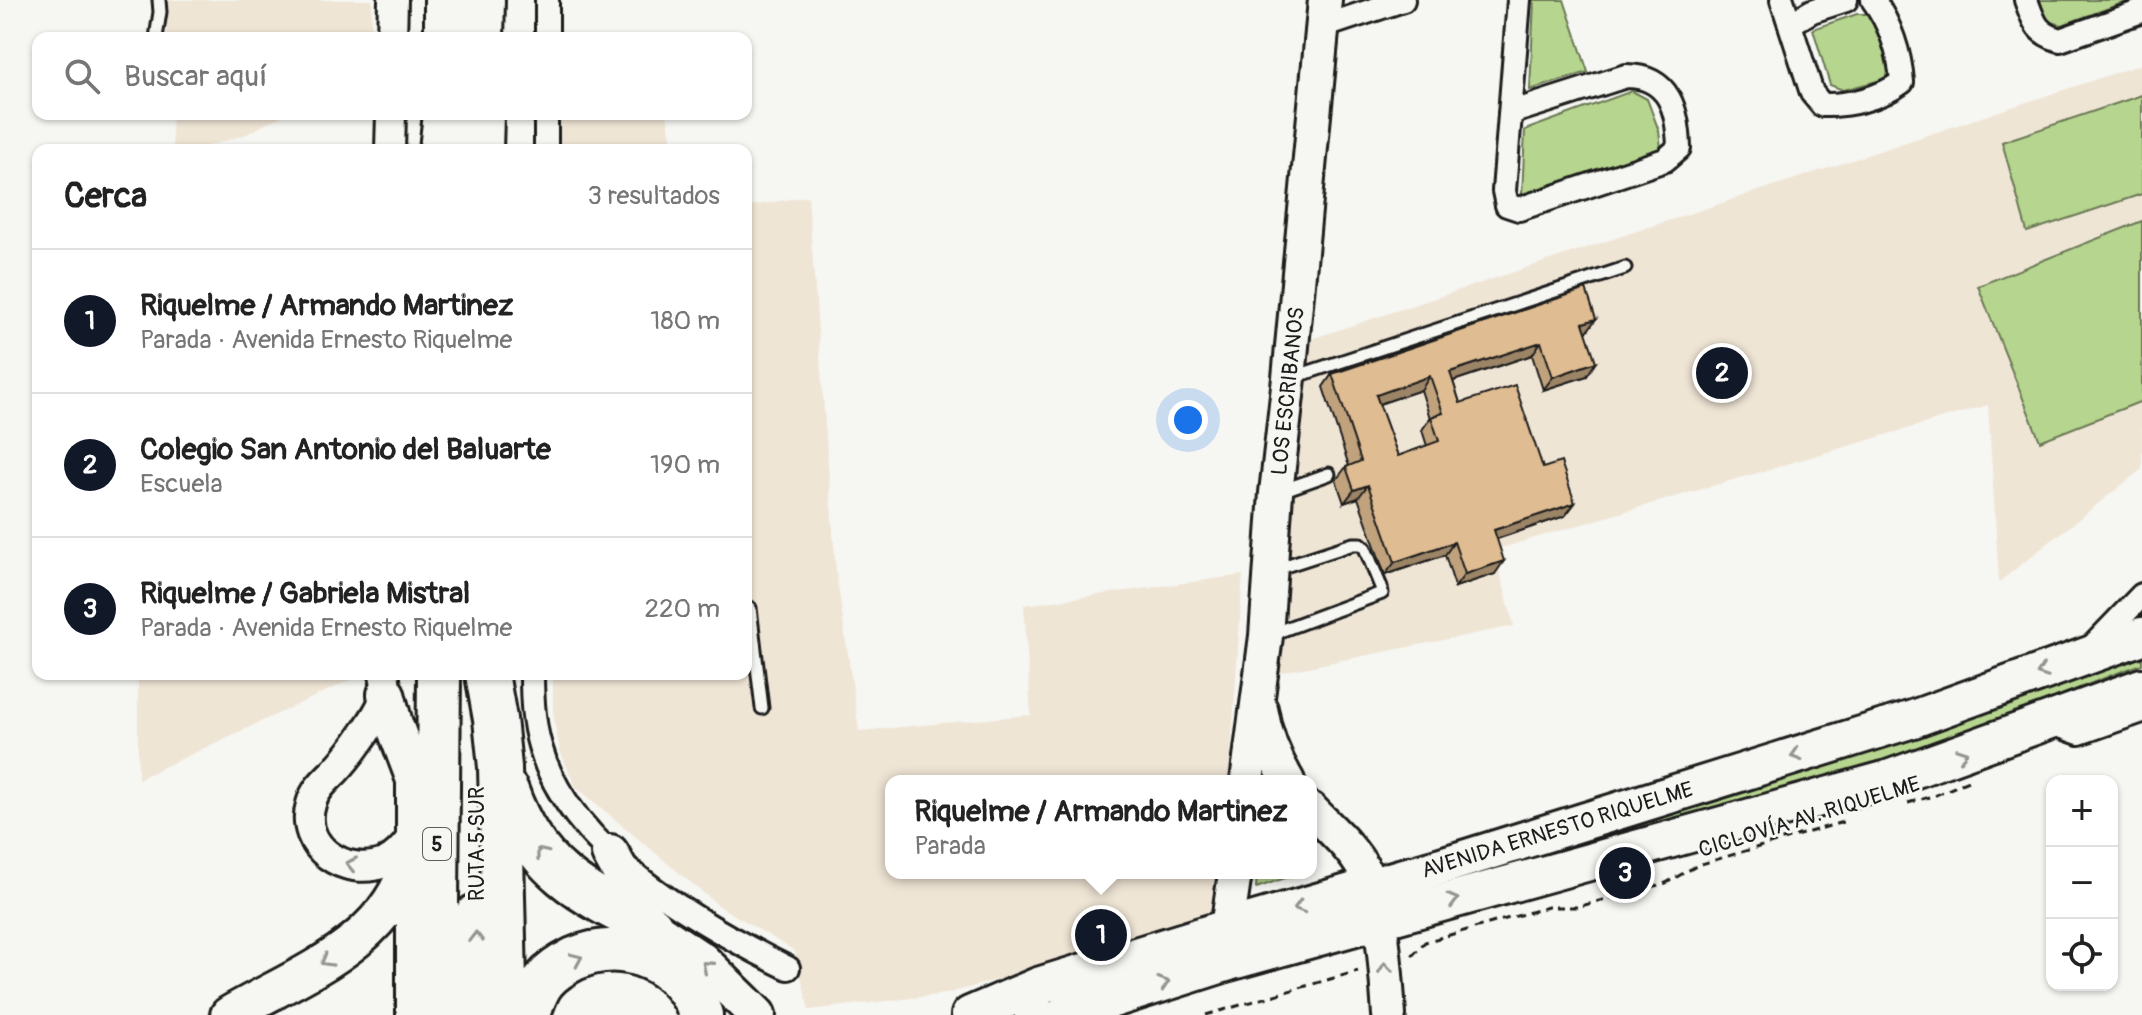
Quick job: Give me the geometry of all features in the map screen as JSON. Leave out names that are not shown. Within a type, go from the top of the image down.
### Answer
[{"type":"highway","points":[[446,0],[446,32]]},
{"type":"highway","points":[[482,32],[483,0]]},
{"type":"highway","points":[[443,144],[445,120]]},
{"type":"highway","points":[[481,144],[482,120]]},
{"type":"highway","name":"RUTA 5 SUR","points":[[436,1015],[439,680]]},
{"type":"highway","name":"RUTA 5 SUR","points":[[477,680],[503,1006]]},
{"type":"highway","points":[[488,680],[500,767],[503,1006]]},
{"type":"highway","points":[[395,681],[415,780]]},
{"type":"highway","points":[[500,767],[520,823],[554,868],[583,892],[651,927]]},
{"type":"highway","points":[[503,1006],[584,955],[616,950],[648,957],[675,973],[686,985],[701,1015]]},
{"type":"main road","name":"LOS ESCRIBANOS","points":[[1248,775],[1266,636],[1276,493],[1324,14]]},
{"type":"main road","name":"AVENIDA ERNESTO RIQUELME","points":[[1063,1015],[1371,886],[1913,719],[2142,636]]},
{"type":"main road","name":"AVENIDA ERNESTO RIQUELME","points":[[970,1015],[1035,1001],[1228,945],[1378,921],[1888,779],[2142,687]]},
{"type":"main road","points":[[1258,690],[1269,742],[1284,775]]},
{"type":"main road","points":[[415,780],[415,1015]]},
{"type":"main road","points":[[1323,830],[1355,855],[1371,886],[1385,963],[1389,1015]]},
{"type":"main road","points":[[229,1015],[333,958],[377,921],[402,882],[415,833]]},
{"type":"main road","points":[[610,853],[651,927],[702,961],[757,1015]]},
{"type":"main road","points":[[1228,945],[1234,879]]},
{"type":"street","points":[[392,32],[393,0]]},
{"type":"street","points":[[547,0],[547,32]]},
{"type":"street","points":[[1324,14],[1403,0]]},
{"type":"street","points":[[1510,113],[1626,76],[1643,76],[1669,97],[1678,129],[1679,148],[1665,160],[1519,209],[1507,205],[1504,191],[1510,113],[1519,0]]},
{"type":"street","points":[[1782,0],[1812,93],[1822,105],[1840,106],[1891,91],[1902,82],[1900,60],[1882,12],[1873,0]]},
{"type":"street","points":[[1790,24],[1812,11],[1846,0]]},
{"type":"street","points":[[2026,0],[2035,26],[2060,40],[2142,11]]},
{"type":"street","points":[[390,144],[391,120]]},
{"type":"street","points":[[546,120],[546,144]]},
{"type":"street","points":[[2081,658],[2142,595]]},
{"type":"street","points":[[532,680],[535,727],[549,770],[569,806],[597,841],[642,880],[690,913],[788,968]]},
{"type":"street","points":[[395,681],[358,742],[318,789],[308,817],[313,837],[325,854],[344,864],[360,867],[381,864],[396,857],[415,833]]},
{"type":"street","points":[[2049,722],[2079,733],[2142,711]]},
{"type":"lane","points":[[157,32],[159,0]]},
{"type":"lane","points":[[1289,378],[1625,268]]},
{"type":"lane","points":[[1276,493],[1329,474]]},
{"type":"lane","points":[[1266,636],[1382,593],[1361,544],[1272,570]]},
{"type":"lane","points":[[752,625],[762,708]]},
{"type":"path","name":"CICLOVÍA AV. RIQUELME","points":[[1906,804],[1977,778]]},
{"type":"path","name":"CICLOVÍA AV. RIQUELME","points":[[1206,1015],[1414,955],[1425,942],[1548,907],[1577,907],[1666,883],[1698,865],[1847,821]]},
{"type":"shaded area","points":[[166,0],[372,0],[371,32],[167,32]]},
{"type":"shaded area","points":[[2142,64],[2142,469],[1999,582],[1988,405],[1494,550],[1514,626],[1273,674],[1305,341]]},
{"type":"shaded area","points":[[171,120],[273,120],[247,134],[214,144],[173,144]]},
{"type":"shaded area","points":[[554,120],[668,120],[672,144],[555,144]]},
{"type":"shaded area","points":[[808,196],[836,572],[859,731],[1031,715],[1024,605],[1243,575],[1229,775],[885,775],[885,879],[1222,879],[1219,918],[946,994],[809,1010],[795,951],[719,906],[576,787],[560,751],[553,710],[553,680],[752,680],[752,206]]},
{"type":"shaded area","points":[[138,680],[350,680],[138,779]]},
{"type":"green space","points":[[1534,0],[1564,0],[1588,72],[1530,90]]},
{"type":"green space","points":[[2035,0],[2131,0],[2062,25],[2042,20]]},
{"type":"green space","points":[[1857,14],[1871,14],[1891,66],[1885,79],[1843,90],[1830,85],[1813,29]]},
{"type":"green space","points":[[1632,91],[1647,99],[1659,131],[1661,148],[1522,195],[1525,130]]},
{"type":"green space","points":[[2142,95],[2142,194],[2027,232],[2002,142]]},
{"type":"green space","points":[[2142,221],[2142,401],[2040,441],[1978,286]]},
{"type":"green space","points":[[2142,647],[2142,664],[1908,757],[1386,907],[1521,850]]},
{"type":"green space","points":[[1257,879],[1282,879],[1256,888]]},
{"type":"building","points":[[1586,289],[1596,319],[1583,323],[1596,362],[1553,377],[1541,342],[1450,372],[1460,403],[1515,385],[1543,468],[1561,462],[1575,503],[1494,530],[1504,561],[1465,574],[1454,542],[1395,562],[1368,485],[1354,490],[1346,467],[1361,461],[1332,374]],"holes":[[[1430,376],[1443,413],[1431,417],[1439,441],[1398,456],[1376,395]]]},
{"type":"place","name":"Colegio San Antonio del Baluarte","points":[[1722,373]]},
{"type":"place","name":"Riquelme / Gabriela Mistral","points":[[1625,873]]},
{"type":"place","name":"Riquelme / Armando Martinez","points":[[1101,935]]}]
